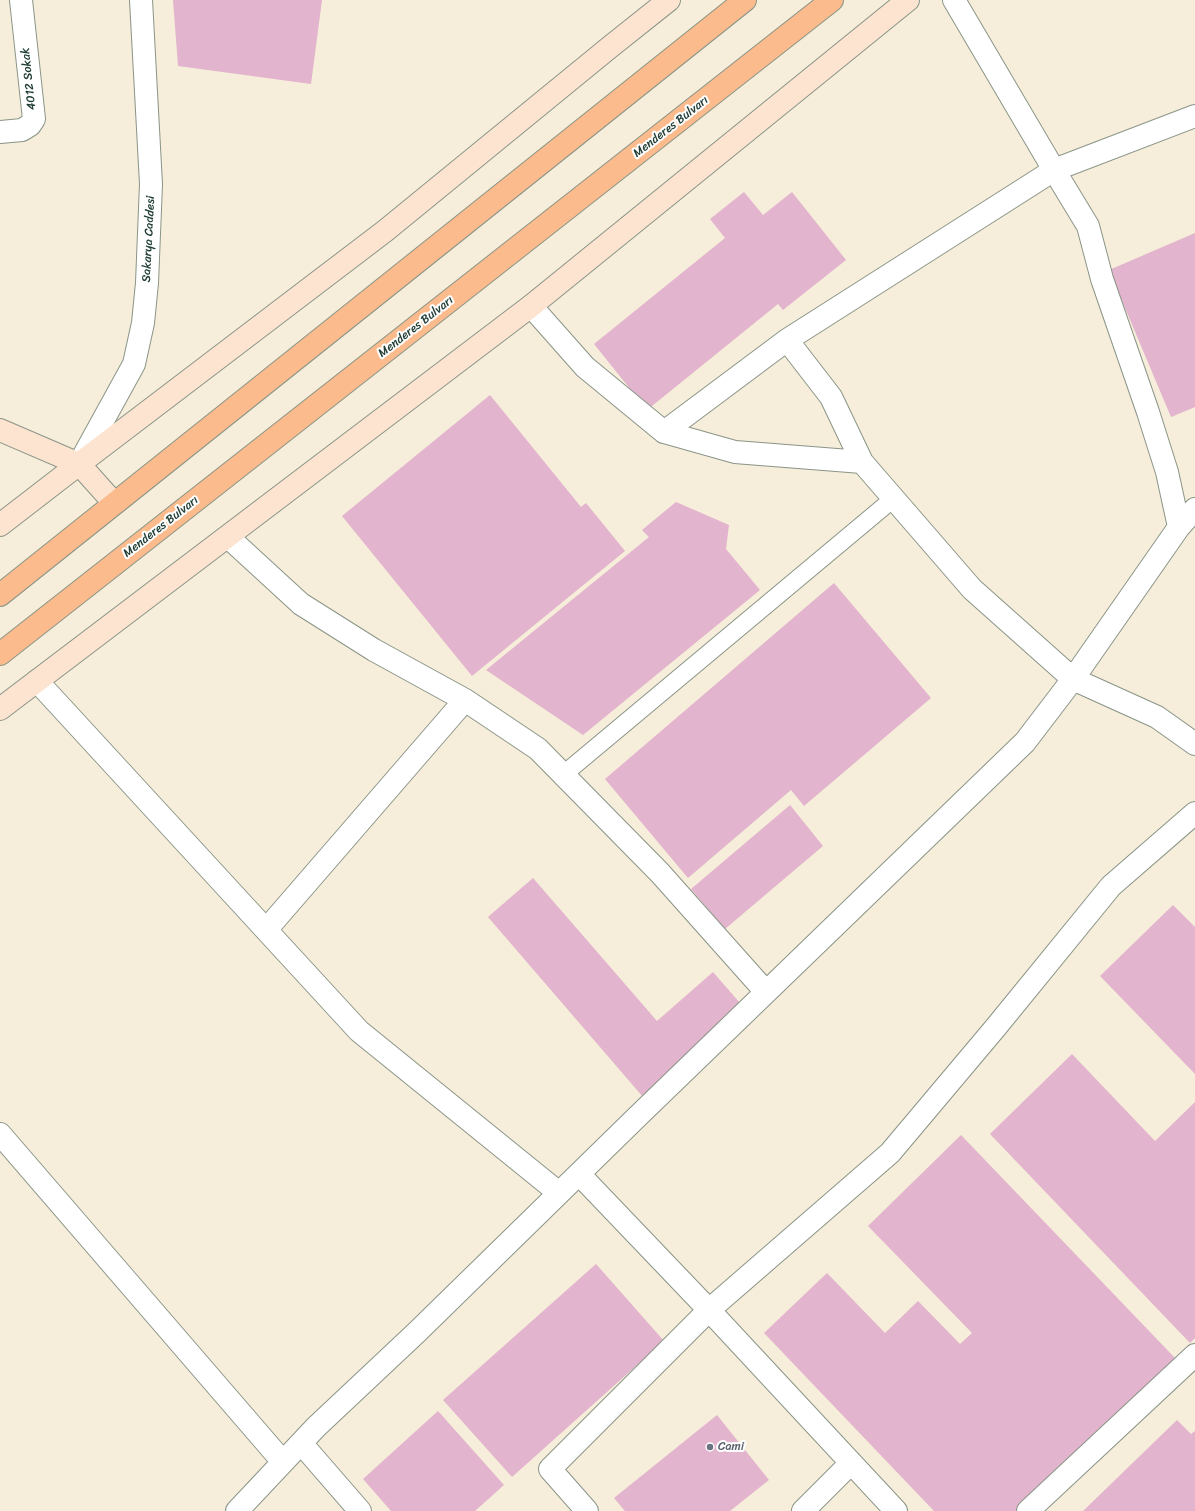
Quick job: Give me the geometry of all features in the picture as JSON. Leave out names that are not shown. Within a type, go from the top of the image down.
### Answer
[{"type":"main road","points":[[0,525],[385,231],[669,0]]},
{"type":"main road","points":[[0,594],[745,0]]},
{"type":"main road","name":"Menderes Bulvarı","points":[[0,654],[832,0]]},
{"type":"main road","points":[[0,709],[531,306],[908,0]]},
{"type":"main road","points":[[0,430],[79,464],[114,503]]},
{"type":"street","name":"4012 Sokak","points":[[0,132],[22,130],[30,125],[34,119],[21,0]]},
{"type":"street","name":"Sakarya Caddesi","points":[[79,464],[134,364],[143,323],[147,283],[151,184],[141,0]]},
{"type":"street","points":[[954,0],[1088,226],[1102,278],[1167,472],[1179,527]]},
{"type":"street","points":[[664,432],[787,340],[1054,170],[1195,116]]},
{"type":"street","points":[[531,306],[586,367],[664,432],[735,452],[862,462]]},
{"type":"street","points":[[787,340],[831,397],[862,462],[972,589],[1074,679],[1158,717],[1195,744]]},
{"type":"street","points":[[237,1511],[316,1427],[416,1333],[1025,742],[1074,679],[1179,527],[1195,509]]},
{"type":"street","points":[[228,537],[301,604],[374,650],[465,700],[538,749],[660,873],[766,992]]},
{"type":"street","points":[[37,681],[359,1031],[559,1193]]},
{"type":"street","points":[[266,930],[465,700]]},
{"type":"street","points":[[587,1511],[550,1469],[709,1310],[890,1153],[996,1027],[1110,886],[1195,813]]},
{"type":"street","points":[[0,1134],[283,1462]]},
{"type":"street","points":[[579,1174],[709,1310],[896,1511]]},
{"type":"street","points":[[1028,1511],[1195,1355]]},
{"type":"street","points":[[301,1443],[360,1511]]},
{"type":"street","points":[[803,1511],[851,1463]]},
{"type":"lane","points":[[564,774],[893,499]]},
{"type":"building","points":[[173,0],[322,0],[311,84],[178,66]]},
{"type":"building","points":[[744,192],[763,215],[792,192],[846,260],[783,310],[778,304],[647,410],[594,344],[725,238],[710,219]]},
{"type":"building","points":[[1195,233],[1195,407],[1171,417],[1109,270]]},
{"type":"building","points":[[490,395],[581,507],[586,503],[625,551],[472,676],[342,516]]},
{"type":"building","points":[[676,502],[729,525],[726,549],[760,590],[583,735],[486,670],[649,537],[642,530]]},
{"type":"building","points":[[834,583],[931,698],[804,806],[791,790],[688,878],[605,779]]},
{"type":"building","points":[[790,805],[823,846],[725,929],[691,889]]},
{"type":"building","points":[[533,878],[657,1021],[713,972],[740,1003],[643,1097],[488,917]]},
{"type":"building","points":[[1173,905],[1195,927],[1195,1074],[1100,976]]},
{"type":"building","points":[[1072,1054],[1155,1141],[1195,1102],[1195,1338],[1190,1343],[990,1134]]},
{"type":"building","points":[[961,1135],[1175,1358],[1037,1491],[1028,1511],[934,1511],[764,1333],[827,1273],[885,1333],[918,1301],[960,1344],[972,1333],[868,1226]]},
{"type":"building","points":[[596,1264],[664,1341],[512,1477],[443,1400]]},
{"type":"building","points":[[438,1411],[504,1485],[475,1511],[391,1511],[363,1479]]},
{"type":"building","name":"Cami","points":[[717,1415],[769,1480],[730,1511],[625,1511],[614,1498]]},
{"type":"building","points":[[1177,1420],[1191,1434],[1195,1431],[1195,1511],[1083,1511]]},
{"type":"place","name":"Cami","points":[[710,1447]]}]
